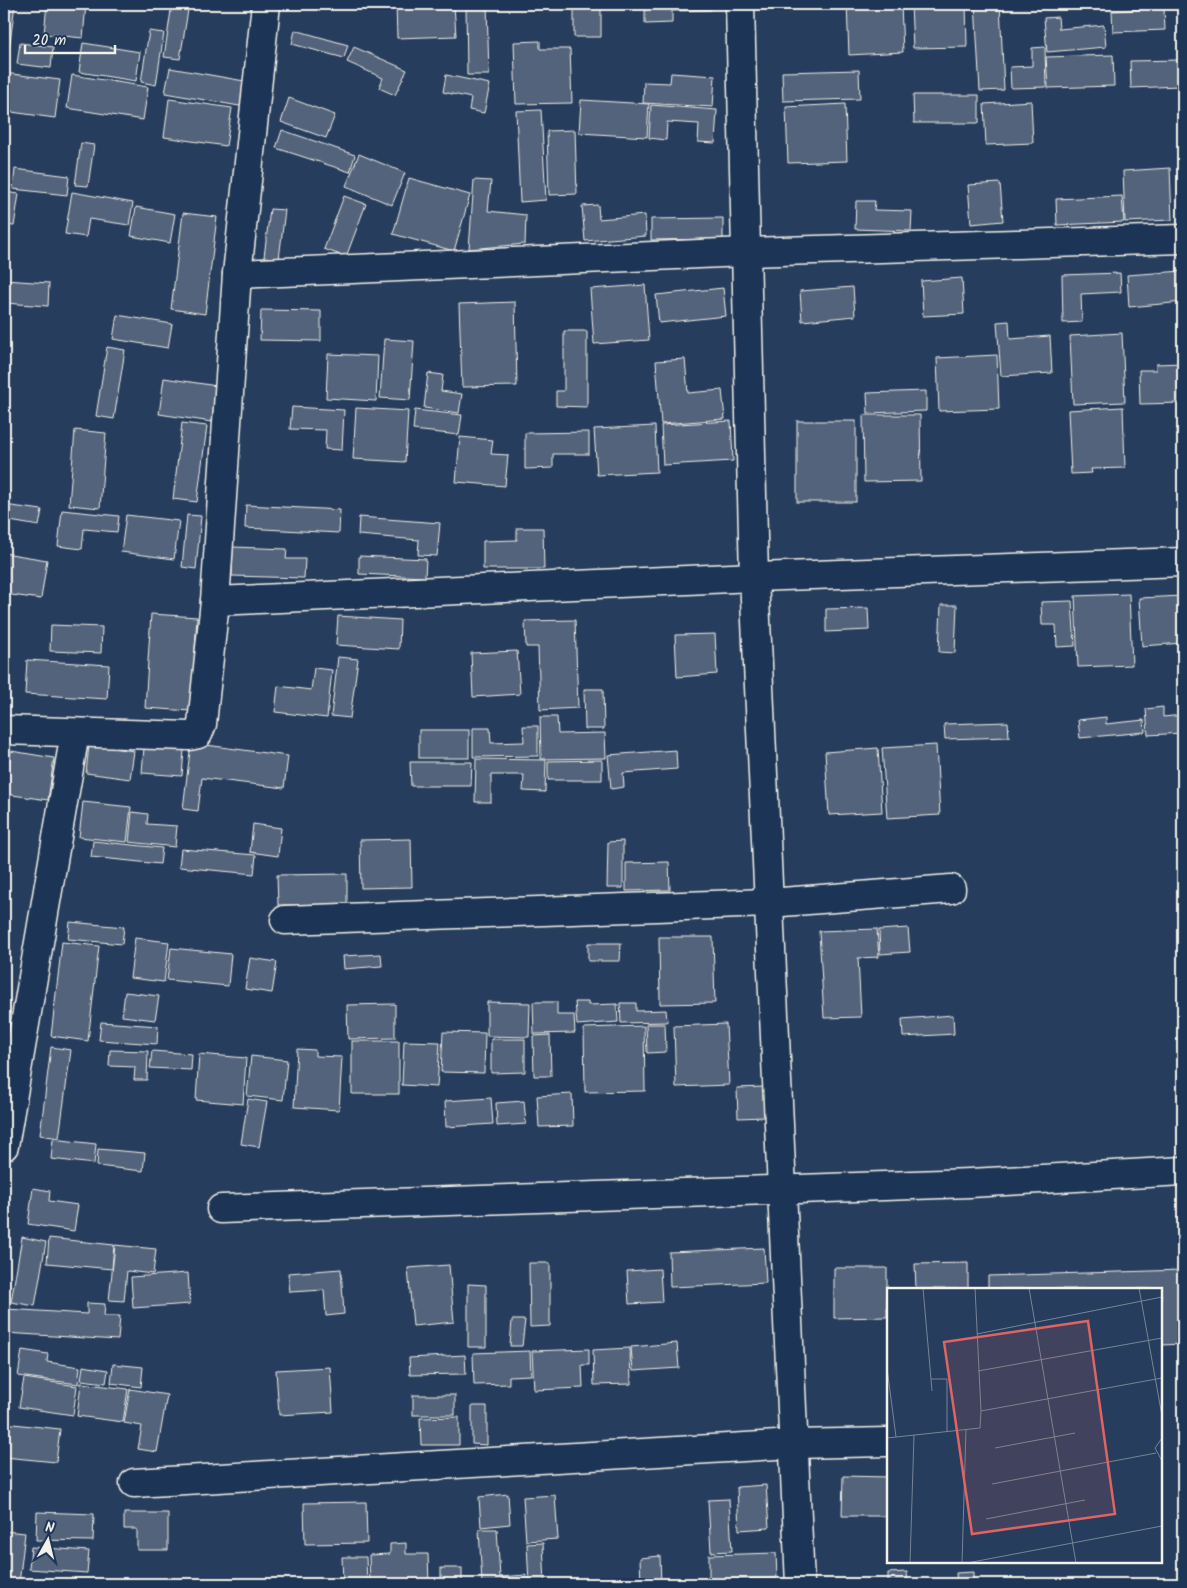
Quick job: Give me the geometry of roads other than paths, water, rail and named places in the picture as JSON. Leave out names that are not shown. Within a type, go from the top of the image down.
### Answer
[{"type":"street","points":[[4,730],[75,734],[189,736],[198,734],[202,724],[215,600],[236,274],[266,4]]},
{"type":"street","points":[[740,4],[754,577],[800,1584]]},
{"type":"street","points":[[236,274],[746,252],[1183,239]]},
{"type":"street","points":[[215,600],[754,577],[1183,562]]},
{"type":"street","points":[[4,1146],[75,734]]},
{"type":"street","points":[[285,920],[769,903],[951,889]]},
{"type":"street","points":[[221,1209],[782,1188],[970,1183],[1183,1171]]},
{"type":"street","points":[[134,1484],[794,1444],[887,1442]]}]
